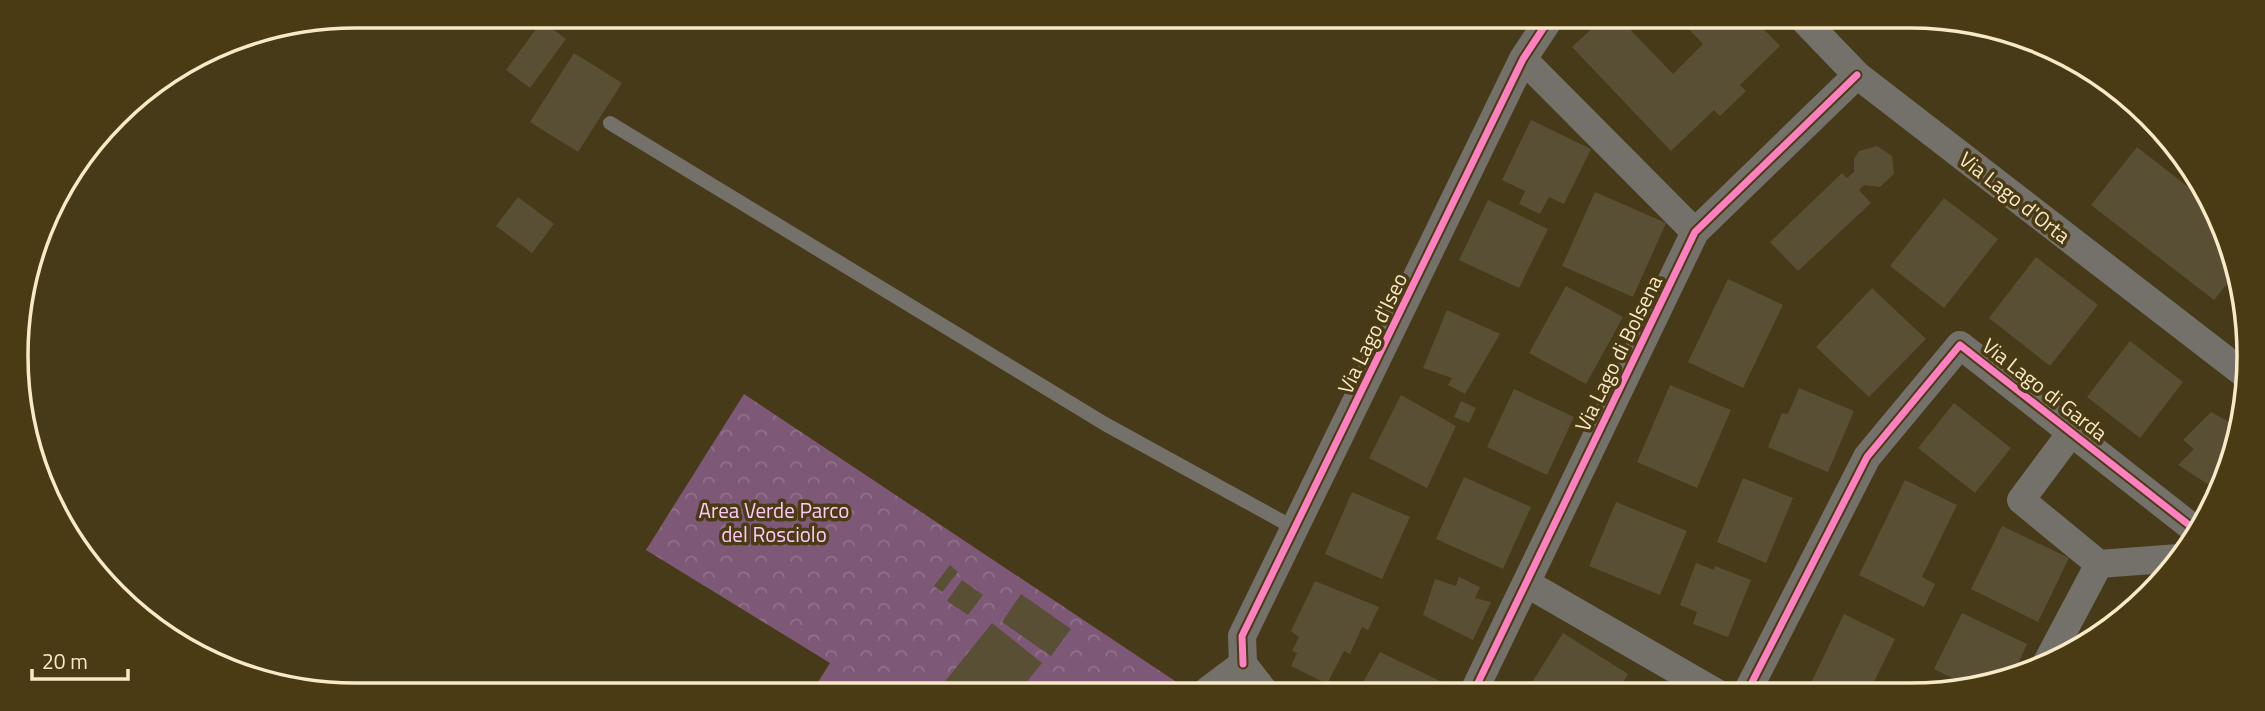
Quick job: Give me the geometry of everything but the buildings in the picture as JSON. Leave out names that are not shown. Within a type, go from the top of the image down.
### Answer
[{"type":"street","name":"Via Lago d'Iseo","points":[[1242,664],[1242,636],[1523,60],[1544,28]]},
{"type":"street","name":"Via Lago d'Orta","points":[[1812,28],[1857,75],[2237,360]]},
{"type":"street","points":[[1523,60],[1695,232]]},
{"type":"street","name":"Via Lago di Bolsena","points":[[1478,683],[1695,232],[1857,75]]},
{"type":"street","name":"Via Lago di Garda","points":[[1752,683],[1867,457],[1960,345],[2189,525]]},
{"type":"street","points":[[2071,432],[2021,500],[2099,564],[2166,559]]},
{"type":"street","points":[[2054,649],[2099,564]]},
{"type":"street","points":[[1526,583],[1699,683]]},
{"type":"street","points":[[1217,683],[1242,664],[1257,683]]},
{"type":"lane","points":[[610,123],[1105,424],[1296,529]]},
{"type":"green space","name":"Area Verde Parco del Rosciolo","points":[[744,394],[1178,683],[817,683],[830,663],[646,550]]},
{"type":"cycle path","points":[[1243,664],[1242,636],[1523,59],[1543,28]]},
{"type":"cycle path","points":[[1478,683],[1695,232],[1857,75]]},
{"type":"cycle path","points":[[1752,683],[1867,457],[1960,345],[2189,525]]}]
